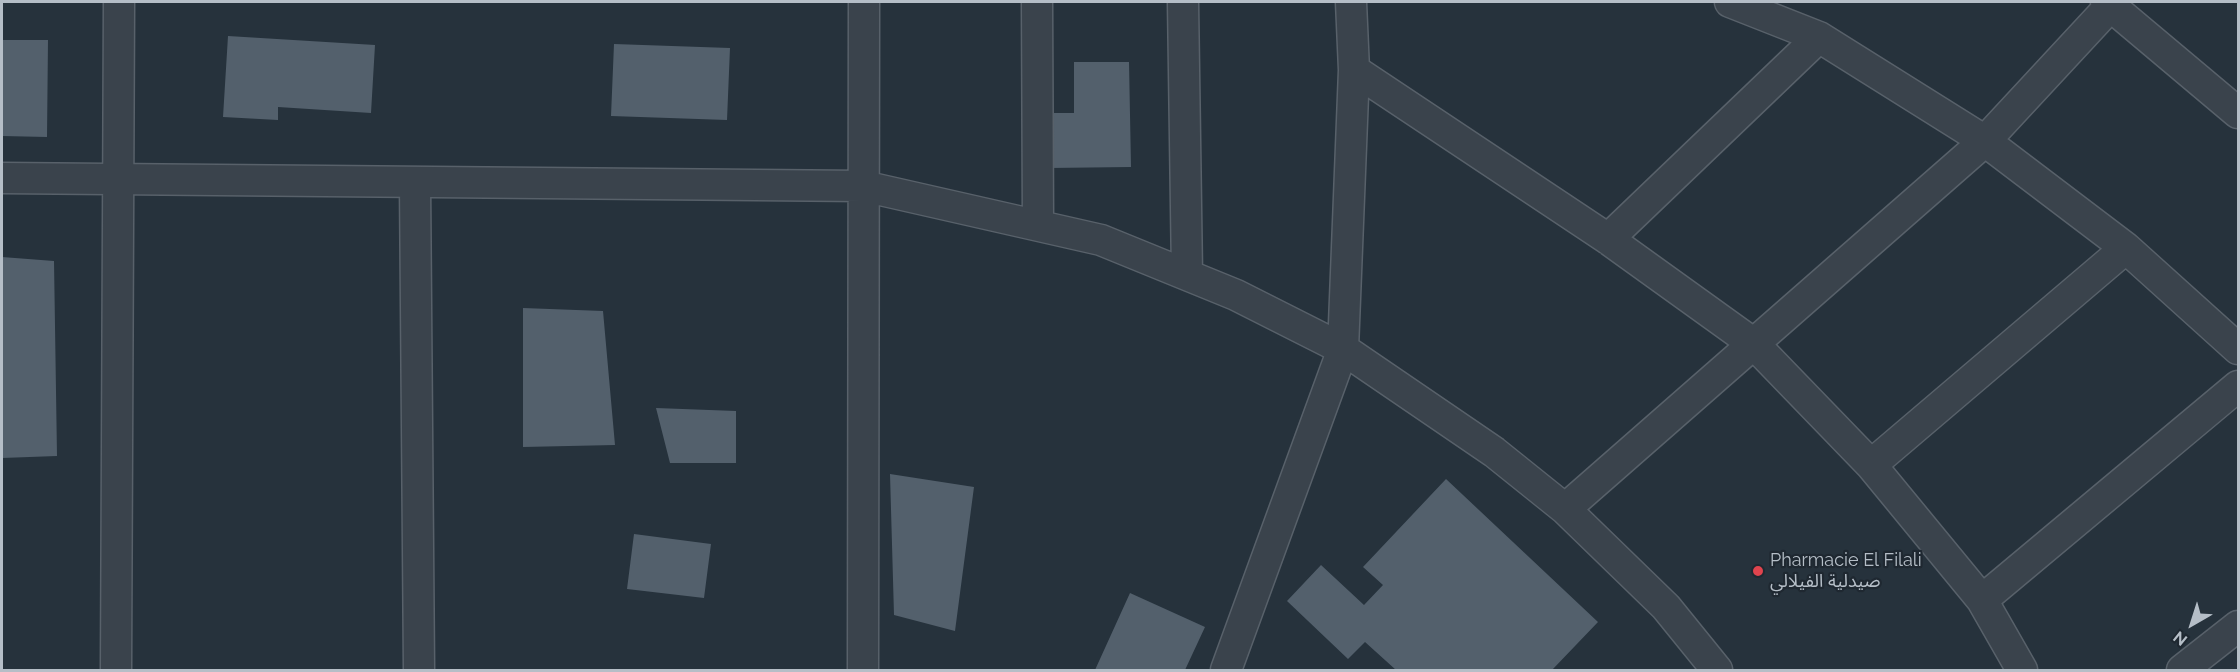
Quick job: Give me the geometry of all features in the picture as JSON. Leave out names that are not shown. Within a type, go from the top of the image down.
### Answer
[{"type":"street","points":[[116,670],[119,2]]},
{"type":"street","points":[[863,670],[864,2]]},
{"type":"street","points":[[1037,2],[1038,225]]},
{"type":"street","points":[[1183,2],[1187,275]]},
{"type":"street","points":[[1226,670],[1343,349],[1354,70],[1351,2]]},
{"type":"street","points":[[1730,2],[1819,37],[1986,141],[2126,248],[2238,349]]},
{"type":"street","points":[[1565,509],[1986,141],[2110,2],[2238,113]]},
{"type":"street","points":[[1608,239],[1819,37]]},
{"type":"street","points":[[1354,70],[1608,239],[1754,344],[1872,465],[1982,600],[2022,670]]},
{"type":"street","points":[[2,178],[863,186],[1101,240],[1236,295],[1343,349],[1494,453],[1565,509],[1666,607],[1717,670]]},
{"type":"street","points":[[415,183],[419,670]]},
{"type":"street","points":[[1872,465],[2126,248]]},
{"type":"street","points":[[1982,600],[2238,386]]},
{"type":"street","points":[[2182,670],[2238,626]]},
{"type":"building","points":[[228,36],[375,45],[371,113],[278,107],[278,120],[223,117]]},
{"type":"building","points":[[2,40],[48,40],[47,137],[2,136]]},
{"type":"building","points":[[614,44],[730,48],[727,120],[611,116]]},
{"type":"building","points":[[1074,62],[1129,62],[1131,167],[1049,168],[1048,113],[1074,113]]},
{"type":"building","points":[[2,257],[54,261],[57,456],[2,458]]},
{"type":"building","points":[[523,308],[603,311],[615,445],[523,447]]},
{"type":"building","points":[[656,408],[736,411],[736,463],[670,463]]},
{"type":"building","points":[[890,474],[974,487],[955,631],[894,615]]},
{"type":"building","points":[[1446,479],[1598,622],[1552,670],[1396,670],[1365,642],[1348,659],[1287,601],[1321,565],[1364,605],[1383,585],[1363,567]]},
{"type":"building","points":[[634,534],[711,544],[704,598],[627,589]]},
{"type":"building","points":[[1130,593],[1205,627],[1185,670],[1095,670]]},
{"type":"place","name":"Pharmacie El Filali صيدلية الفيلالي","points":[[1758,571]]}]
